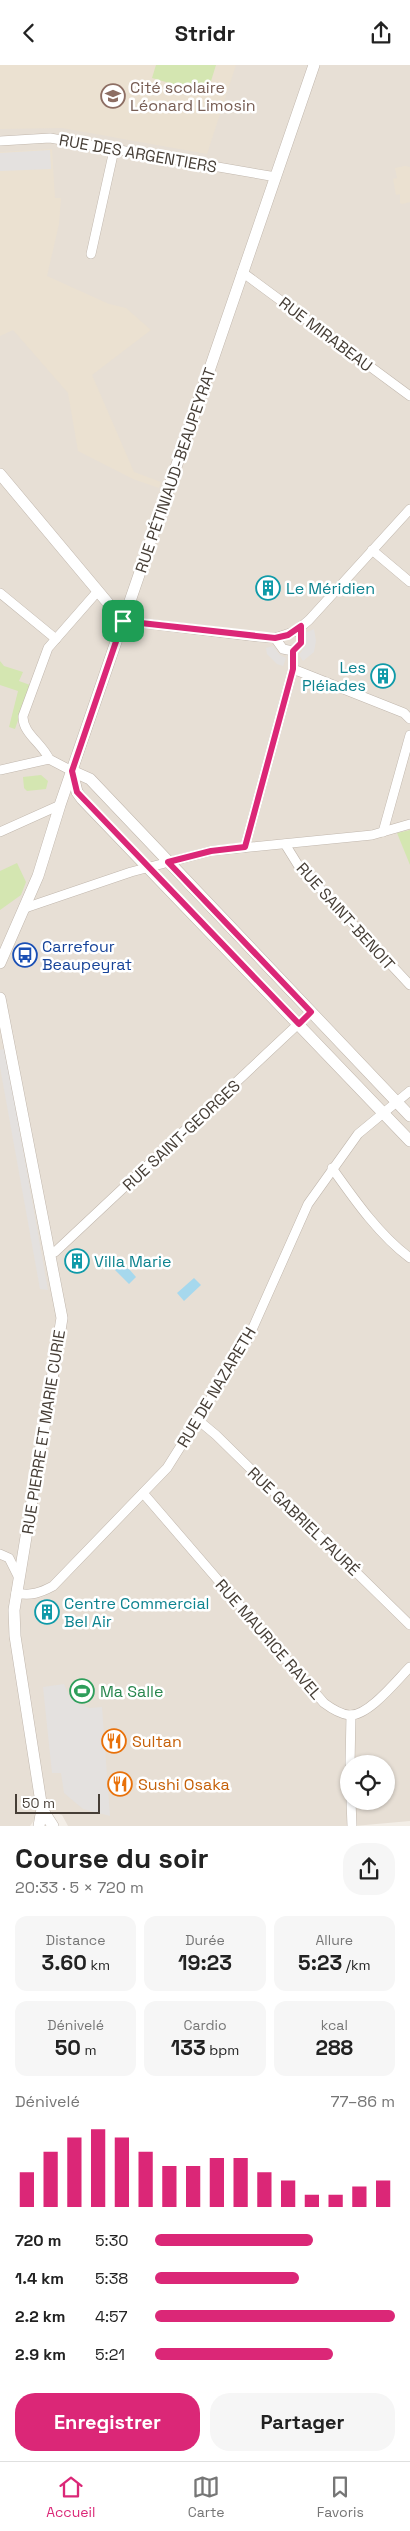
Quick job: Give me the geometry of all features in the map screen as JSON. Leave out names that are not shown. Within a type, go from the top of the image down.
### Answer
[{"type":"street","name":"RUE PÉTINIAUD-BEAUPEYRAT","points":[[25,908],[38,876],[60,805],[314,65]]},
{"type":"street","name":"RUE DES ARGENTIERS","points":[[0,141],[50,138],[276,177]]},
{"type":"street","points":[[91,254],[114,150]]},
{"type":"street","name":"RUE MIRABEAU","points":[[242,272],[410,396]]},
{"type":"street","points":[[0,474],[123,621],[275,638],[288,635],[301,626],[410,509]]},
{"type":"street","points":[[372,550],[410,582]]},
{"type":"street","points":[[49,759],[47,753],[24,725],[23,719],[48,648],[97,592]]},
{"type":"street","points":[[0,593],[56,639]]},
{"type":"street","points":[[245,847],[293,669],[293,651],[301,643],[301,626]]},
{"type":"street","points":[[275,638],[283,649],[293,651]]},
{"type":"street","points":[[293,669],[404,713],[410,719]]},
{"type":"street","points":[[383,832],[410,735]]},
{"type":"street","points":[[0,770],[49,759],[90,779],[410,1116]]},
{"type":"street","points":[[72,771],[77,792],[82,799],[410,1141]]},
{"type":"street","points":[[0,832],[60,805]]},
{"type":"street","points":[[0,963],[5,940],[25,908],[106,880],[211,851],[311,843],[383,832],[410,824]]},
{"type":"street","name":"RUE SAINT-BENOIT","points":[[285,844],[298,865],[410,985]]},
{"type":"street","name":"RUE PIERRE ET MARIE CURIE","points":[[0,999],[62,1318],[16,1593],[15,1636],[42,1809],[39,1826]]},
{"type":"street","name":"RUE SAINT-GEORGES","points":[[49,1253],[56,1253],[311,1012]]},
{"type":"street","name":"RUE DE NAZARETH","points":[[16,1593],[33,1594],[53,1586],[167,1468],[247,1341],[308,1204],[358,1134],[410,1091]]},
{"type":"street","points":[[332,1168],[399,1250],[410,1258]]},
{"type":"street","name":"RUE GABRIEL FAURÉ","points":[[198,1420],[216,1435],[410,1625]]},
{"type":"street","name":"RUE MAURICE RAVEL","points":[[143,1493],[324,1703],[336,1711],[351,1715]]},
{"type":"street","points":[[0,1554],[9,1558],[18,1576]]},
{"type":"street","points":[[350,1755],[351,1715],[365,1711],[410,1667]]},
{"type":"street","name":"RUE PIERRE ET MARIE CURIE","points":[[42,1809],[53,1826]]},
{"type":"street","points":[[351,1810],[352,1826]]},
{"type":"shaded area","points":[[0,65],[410,65],[410,1821],[354,1826],[68,1826],[62,1815],[42,1809],[30,1826],[0,1826]]},
{"type":"shaded area","name":"Cité scolaire Léonard Limosin","points":[[0,65],[236,65],[207,154],[62,128],[0,129]]},
{"type":"shaded area","points":[[52,149],[55,198],[61,198],[59,224],[47,276],[109,304],[126,308],[151,330],[92,375],[134,472],[161,482],[159,488],[133,479],[78,451],[68,393],[13,330],[0,336],[0,152]]},
{"type":"shaded area","points":[[50,150],[51,169],[0,171],[0,153]]},
{"type":"shaded area","points":[[410,167],[410,202],[402,204],[400,203],[400,194],[396,195],[393,179],[397,178],[395,168]]},
{"type":"shaded area","points":[[314,629],[316,641],[314,652],[303,661],[299,655],[306,645],[305,633]]},
{"type":"shaded area","points":[[273,646],[280,655],[286,658],[283,666],[277,664],[267,654],[266,648]]},
{"type":"shaded area","points":[[5,1049],[48,1290],[40,1289],[0,1067],[0,1050]]},
{"type":"shaded area","points":[[64,1684],[70,1697],[79,1704],[89,1708],[102,1707],[110,1816],[83,1809],[64,1793],[61,1773],[52,1773],[43,1687]]},
{"type":"green space","points":[[156,65],[216,65],[207,94],[152,78]]},
{"type":"green space","points":[[0,661],[4,666],[23,672],[19,681],[30,685],[15,729],[9,727],[18,691],[0,685]]},
{"type":"green space","points":[[41,775],[48,781],[46,789],[27,791],[24,788],[23,777]]},
{"type":"green space","points":[[410,830],[410,865],[397,833]]},
{"type":"green space","points":[[17,863],[26,882],[21,895],[0,910],[0,871]]},
{"type":"water","points":[[119,1267],[129,1269],[136,1277],[129,1284],[115,1270]]},
{"type":"water","points":[[194,1278],[201,1285],[184,1301],[177,1293]]},
{"type":"place","name":"Cité scolaire Léonard Limosin","points":[[113,96]]},
{"type":"place","name":"Le Méridien","points":[[268,588]]},
{"type":"place","name":"Les Pléiades","points":[[383,676]]},
{"type":"place","name":"Carrefour Beaupeyrat","points":[[25,955]]},
{"type":"place","name":"Villa Marie","points":[[77,1261]]},
{"type":"place","name":"Centre Commercial Bel Air","points":[[47,1612]]},
{"type":"place","name":"Ma Salle","points":[[82,1691]]},
{"type":"place","name":"Sultan","points":[[114,1741]]},
{"type":"place","name":"Sushi Osaka","points":[[120,1784]]},
{"type":"route","points":[[123,621],[275,638],[288,635],[301,626],[301,643],[293,651],[293,669],[245,847],[211,851],[168,862],[311,1012],[299,1024],[77,792],[72,771],[123,621]]}]
